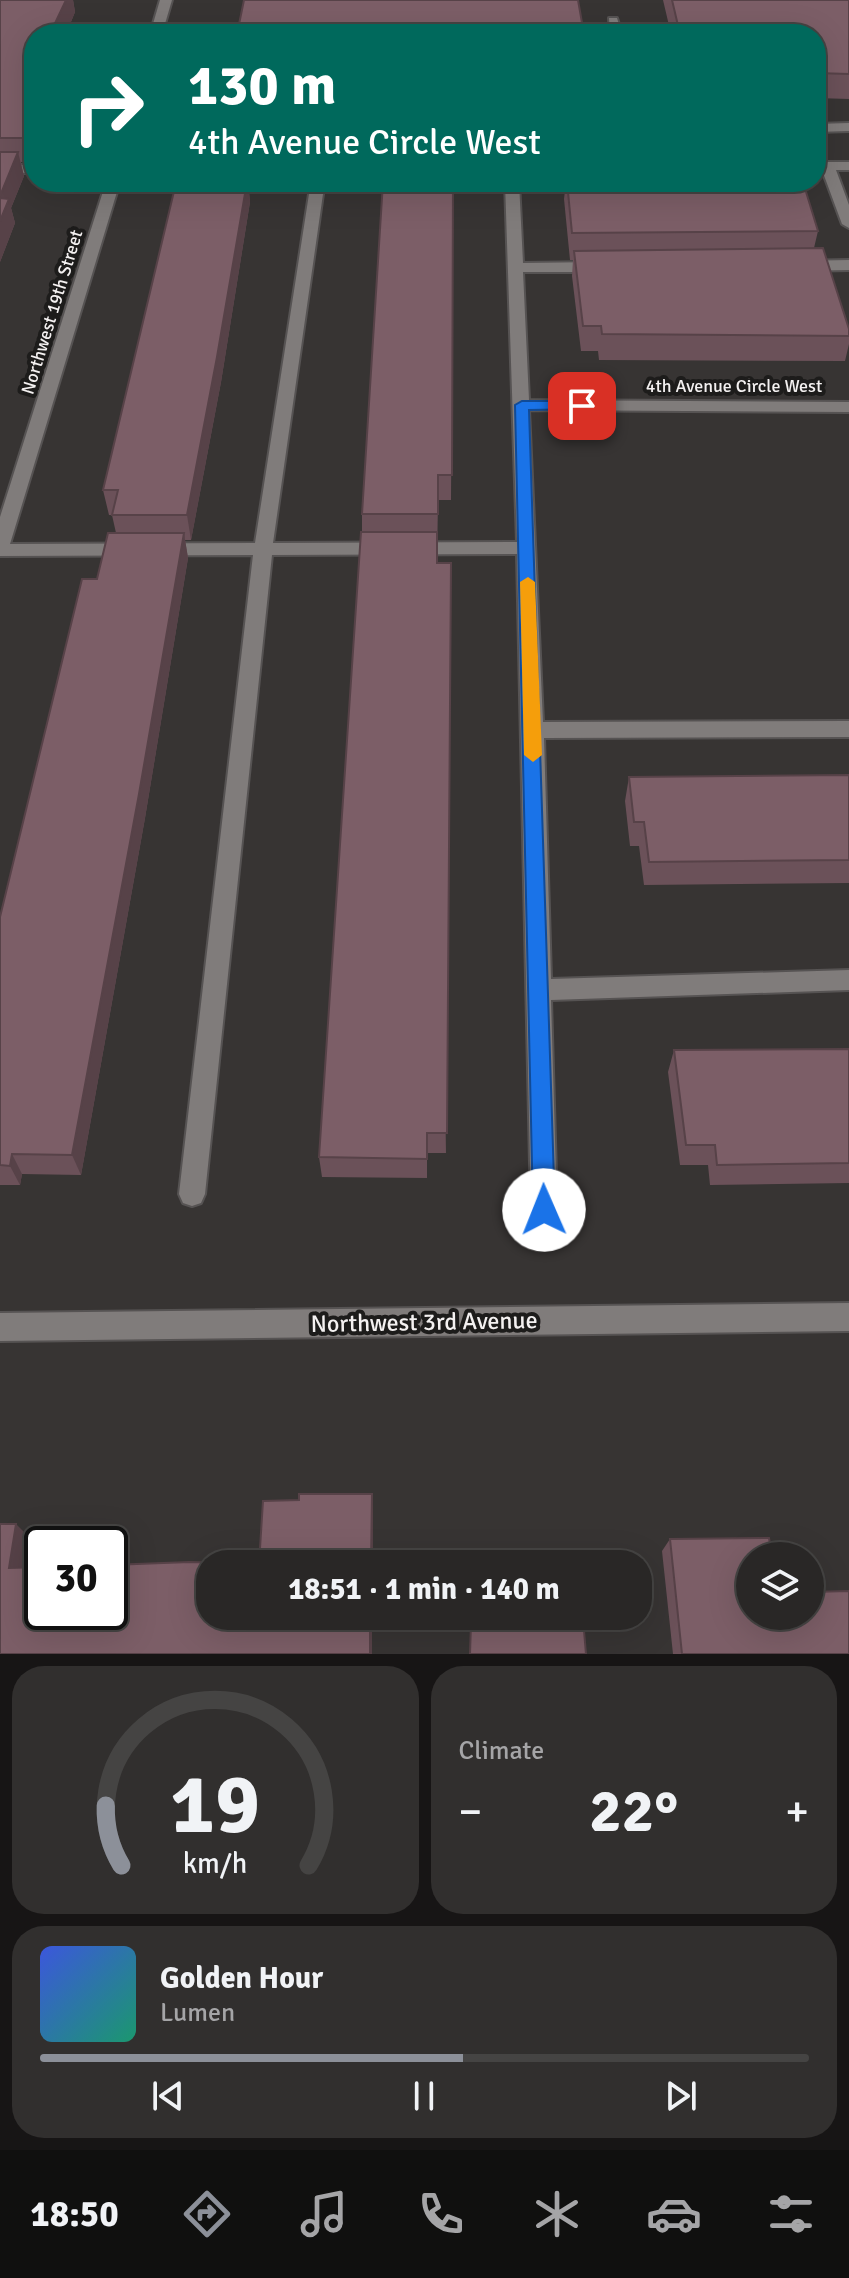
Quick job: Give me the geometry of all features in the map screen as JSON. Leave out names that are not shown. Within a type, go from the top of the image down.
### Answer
[{"type":"street","points":[[159,24],[166,0]]},
{"type":"street","points":[[826,128],[849,127]]},
{"type":"street","points":[[826,166],[849,166]]},
{"type":"street","points":[[0,169],[24,169]]},
{"type":"street","points":[[826,175],[849,224]]},
{"type":"street","name":"Northwest 19th Street","points":[[0,548],[8,496],[110,192]]},
{"type":"street","points":[[512,192],[533,730],[544,1210]]},
{"type":"street","points":[[192,1194],[263,549],[316,194]]},
{"type":"street","points":[[786,266],[849,265]]},
{"type":"street","points":[[516,268],[611,266]]},
{"type":"street","name":"4th Avenue Circle West","points":[[522,405],[849,407]]},
{"type":"street","points":[[0,548],[526,548]]},
{"type":"street","points":[[533,730],[849,729]]},
{"type":"street","points":[[539,990],[849,980]]},
{"type":"street","name":"Northwest 3rd Avenue","points":[[0,1327],[849,1317]]},
{"type":"building","points":[[0,0],[66,0],[55,24],[24,24],[24,138],[0,138]]},
{"type":"building","points":[[244,0],[578,0],[582,24],[239,24]]},
{"type":"building","points":[[672,0],[849,0],[849,74],[826,73],[826,24],[678,24]]},
{"type":"building","points":[[0,152],[18,152],[0,196]]},
{"type":"building","points":[[174,192],[245,192],[187,515],[112,515],[118,490],[103,490]]},
{"type":"building","points":[[382,192],[453,192],[452,475],[438,475],[438,514],[362,514]]},
{"type":"building","points":[[568,192],[806,192],[818,231],[572,233]]},
{"type":"building","points":[[0,198],[9,199],[0,221]]},
{"type":"building","points":[[823,248],[849,336],[602,334],[601,326],[583,326],[574,251]]},
{"type":"building","points":[[361,532],[437,532],[437,563],[451,563],[447,1133],[427,1133],[427,1159],[319,1157]]},
{"type":"building","points":[[108,533],[184,533],[72,1155],[12,1154],[10,1166],[0,1165],[0,917],[82,579],[97,579]]},
{"type":"building","points":[[849,775],[849,860],[649,862],[644,822],[634,822],[629,777]]},
{"type":"building","points":[[849,1049],[849,1163],[717,1165],[715,1145],[686,1145],[674,1050]]},
{"type":"building","points":[[299,1494],[372,1494],[371,1550],[260,1550],[263,1501],[299,1500]]},
{"type":"building","points":[[0,1524],[16,1524],[9,1568],[24,1568],[24,1630],[128,1630],[128,1564],[196,1562],[196,1630],[370,1630],[370,1654],[0,1654]]},
{"type":"building","points":[[769,1538],[770,1542],[736,1542],[736,1630],[824,1630],[824,1592],[849,1591],[849,1654],[682,1654],[670,1539]]},
{"type":"building","points":[[471,1630],[584,1630],[586,1654],[470,1654]]},
{"type":"slow traffic","points":[[528,582],[533,755]]},
{"type":"route","points":[[544,1210],[522,405],[582,406]]}]
